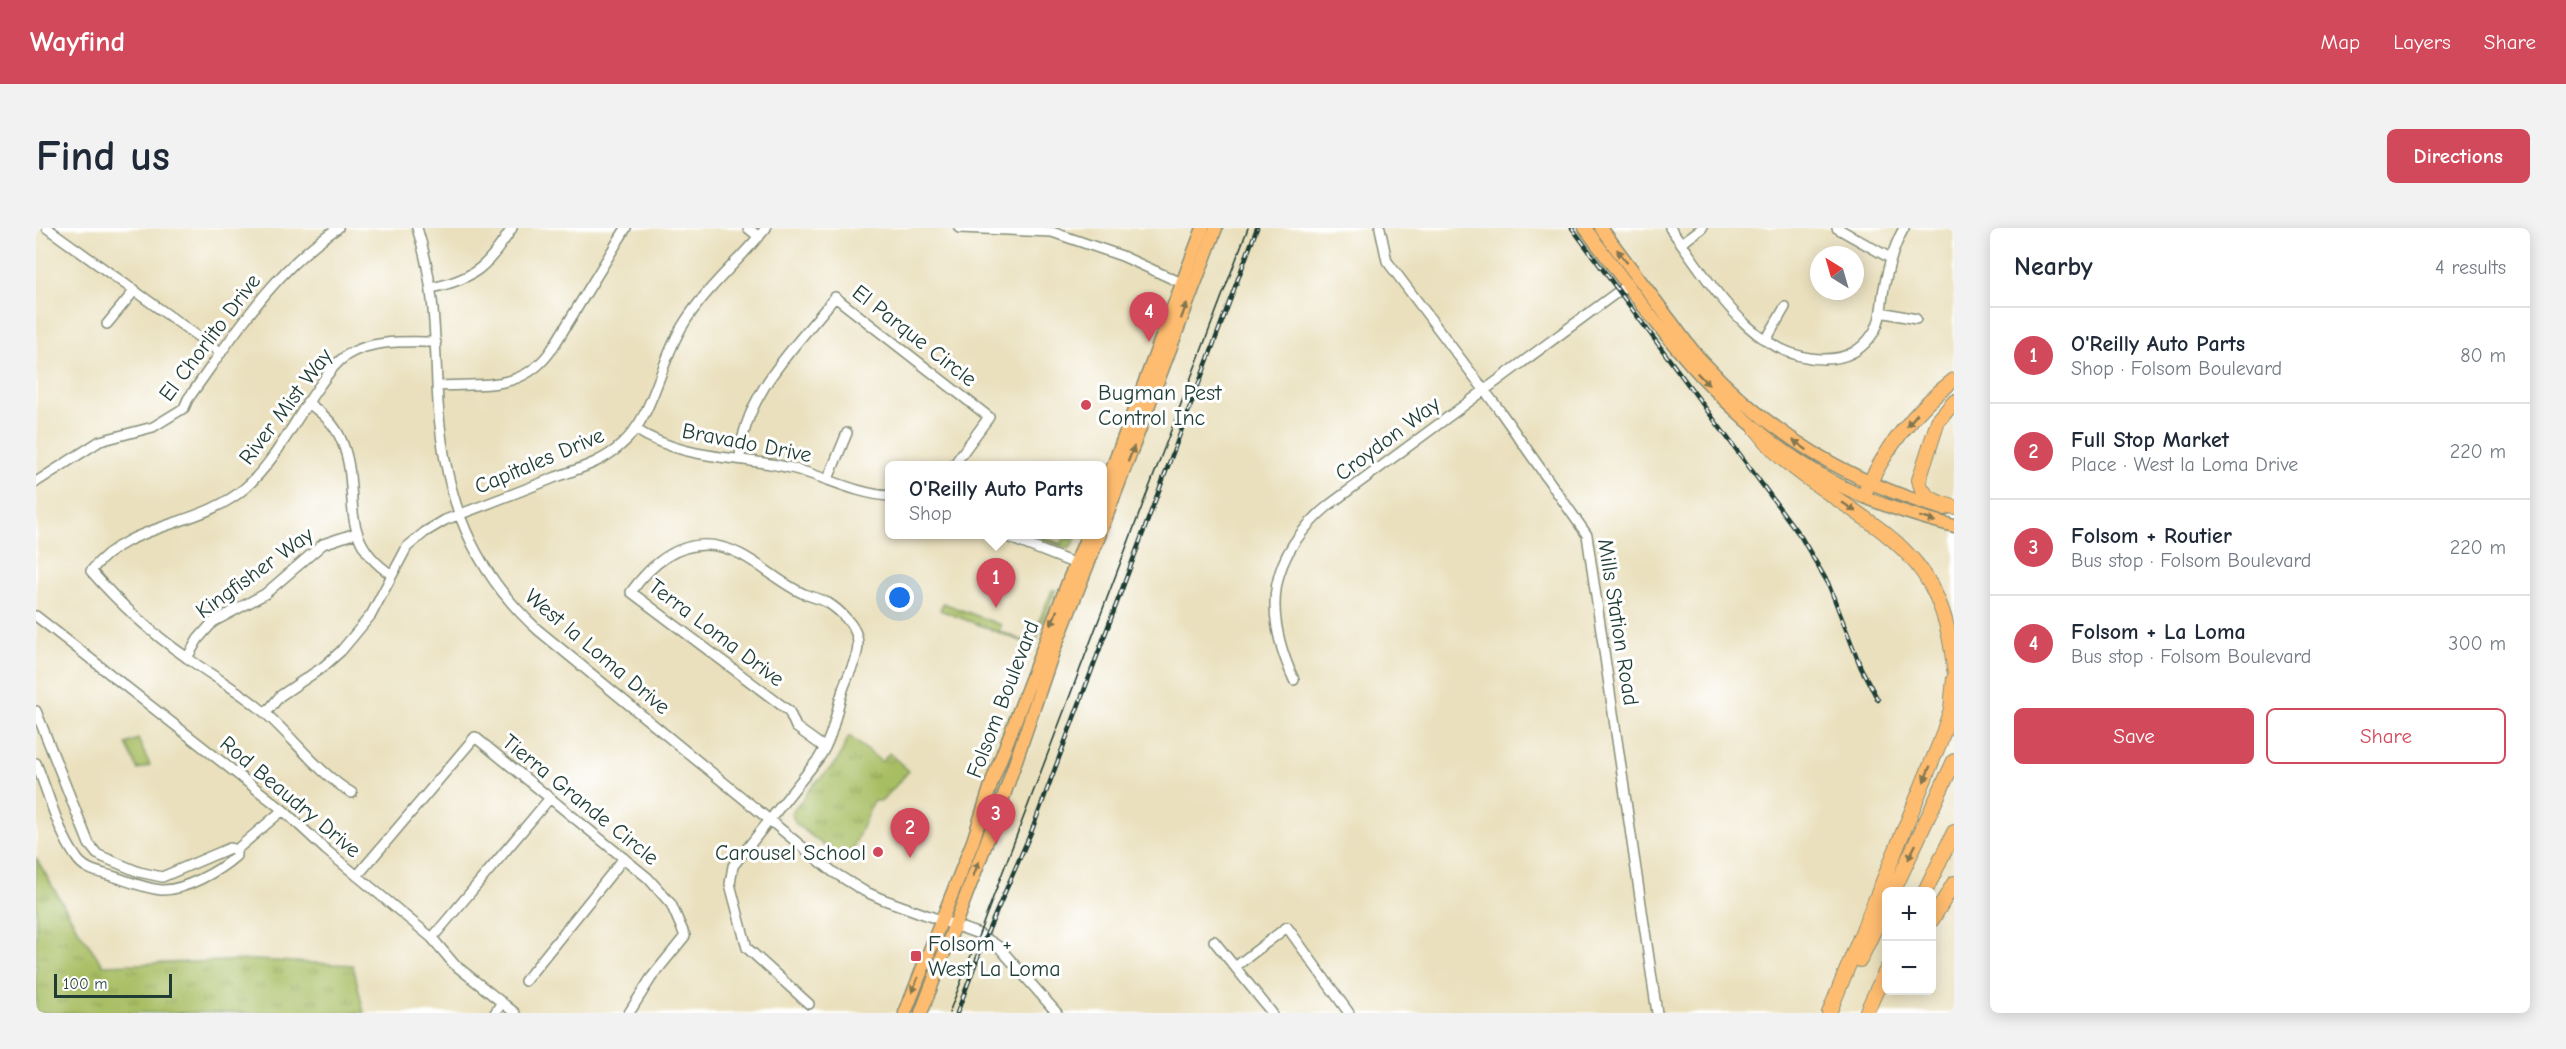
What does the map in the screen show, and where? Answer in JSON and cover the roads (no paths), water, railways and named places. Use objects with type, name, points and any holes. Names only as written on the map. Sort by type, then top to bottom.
[{"type":"highway","points":[[1863,496],[1893,443],[1918,413],[1954,380]]},
{"type":"highway","points":[[1954,402],[1938,421],[1919,480],[1920,487],[1930,498],[1954,507]]},
{"type":"highway","points":[[1756,429],[1782,458],[1903,547],[1925,574],[1942,605],[1951,639],[1954,669]]},
{"type":"highway","points":[[1829,1013],[1940,742],[1951,709],[1954,678]]},
{"type":"highway","points":[[1895,887],[1954,760]]},
{"type":"highway","points":[[1927,887],[1954,832]]},
{"type":"highway","points":[[1936,913],[1954,883]]},
{"type":"highway","points":[[1835,1013],[1882,915]]},
{"type":"highway","points":[[1866,1013],[1882,984]]},
{"type":"main road","points":[[1107,514],[1187,285],[1203,228]]},
{"type":"main road","points":[[1107,483],[1187,285],[1216,228]]},
{"type":"main road","points":[[1585,228],[1692,368],[1722,400],[1756,429],[1830,480],[1863,496],[1914,515],[1954,526]]},
{"type":"main road","points":[[1600,228],[1695,352],[1730,390],[1786,435],[1839,469],[1869,483],[1914,501],[1954,512]]},
{"type":"main road","points":[[1627,285],[1641,293],[1685,350],[1695,352]]},
{"type":"main road","name":"Folsom Boulevard","points":[[921,1013],[999,807],[1053,652],[1081,566],[1087,539]]},
{"type":"main road","name":"Folsom Boulevard","points":[[905,1013],[973,841],[1002,754],[1081,566],[1097,539]]},
{"type":"main road","points":[[999,807],[999,792],[1007,763],[1002,754]]},
{"type":"street","points":[[47,228],[221,353]]},
{"type":"street","name":"El Chorlito Drive","points":[[36,482],[100,441],[153,428],[175,416],[184,408],[221,353],[288,268],[317,242],[338,228]]},
{"type":"street","name":"West la Loma Drive","points":[[417,228],[431,288],[437,387],[449,486],[472,548],[504,596],[524,617],[844,880],[882,899],[979,934],[998,946],[1057,1013]]},
{"type":"street","points":[[431,288],[456,283],[474,274],[494,255],[512,228]]},
{"type":"street","points":[[437,387],[500,384],[532,371],[544,361],[626,228]]},
{"type":"street","points":[[748,228],[759,237]]},
{"type":"street","name":"Capitales Drive","points":[[266,713],[280,696],[323,667],[341,651],[371,615],[407,547],[416,538],[434,525],[601,459],[621,445],[635,429],[646,409],[683,324],[703,298],[766,228]]},
{"type":"street","points":[[959,228],[1052,232],[1122,256],[1187,285]]},
{"type":"street","name":"Mills Station Road","points":[[1380,228],[1387,261],[1587,535],[1657,1013]]},
{"type":"street","points":[[1670,228],[1735,315],[1780,349],[1798,356],[1827,359],[1852,354],[1865,344],[1875,330],[1881,312],[1890,258],[1904,228]]},
{"type":"street","points":[[1682,243],[1702,228]]},
{"type":"street","points":[[1837,228],[1890,258]]},
{"type":"street","name":"Croydon Way","points":[[1294,680],[1280,647],[1274,601],[1278,574],[1292,544],[1315,516],[1627,285]]},
{"type":"street","points":[[107,324],[135,290]]},
{"type":"street","name":"El Parque Circle","points":[[740,458],[741,446],[758,395],[836,297],[989,417],[956,461]]},
{"type":"street","points":[[1766,340],[1785,307]]},
{"type":"street","points":[[1881,312],[1916,319]]},
{"type":"street","name":"River Mist Way","points":[[352,793],[335,782],[266,713],[228,684],[187,658],[142,623],[90,571],[116,546],[205,513],[245,488],[265,466],[307,402],[337,362],[356,351],[377,344],[436,342]]},
{"type":"street","points":[[307,402],[331,423],[343,446],[356,533],[371,559],[392,575]]},
{"type":"street","name":"Bravado Drive","points":[[635,429],[654,441],[682,452],[740,458],[828,479],[864,492],[885,495]]},
{"type":"street","points":[[828,479],[847,433]]},
{"type":"street","name":"Kingfisher Way","points":[[187,658],[198,639],[213,622],[265,594],[322,544],[356,533]]},
{"type":"street","points":[[1013,539],[1081,566]]},
{"type":"street","name":"Terra Loma Drive","points":[[810,1004],[747,948],[730,885],[733,866],[825,748],[832,734],[842,692],[858,650],[858,639],[854,628],[828,603],[802,593],[741,555],[724,548],[700,546],[686,548],[669,554],[646,571],[631,592],[789,711],[796,727],[825,748]]},
{"type":"street","name":"Rod Beaudry Drive","points":[[36,616],[283,810],[357,876],[432,938],[454,964],[515,1013]]},
{"type":"street","points":[[36,711],[89,844],[97,854],[139,872],[162,877],[230,848],[236,850]]},
{"type":"street","name":"Tierra Grande Circle","points":[[357,876],[475,737],[624,858],[663,893],[681,923],[685,936],[651,978],[629,1013]]},
{"type":"street","points":[[36,763],[76,858],[83,866],[134,884],[160,890],[171,889],[220,871],[236,856],[236,850],[283,810]]},
{"type":"street","points":[[432,938],[550,798]]},
{"type":"street","points":[[525,981],[624,858]]},
{"type":"street","points":[[1235,967],[1287,927],[1349,1013]]},
{"type":"street","points":[[1214,941],[1269,1012]]},
{"type":"street","points":[[495,1013],[502,1002]]},
{"type":"tram line","points":[[949,1013],[1248,228]]},
{"type":"railway","points":[[957,1013],[985,938],[1032,830],[1257,228]]},
{"type":"railway","points":[[1572,228],[1801,537],[1828,583],[1861,668],[1878,700]]},
{"type":"place","name":"Folsom + La Loma","points":[[1149,342]]},
{"type":"place","name":"Bugman Pest Control Inc","points":[[1086,405]]},
{"type":"place","name":"O'Reilly Auto Parts","points":[[996,608]]},
{"type":"place","name":"Folsom + Routier","points":[[996,844]]},
{"type":"place","name":"Carousel School","points":[[878,852]]},
{"type":"place","name":"Full Stop Market","points":[[910,858]]},
{"type":"place","name":"Folsom + West La Loma","points":[[916,956]]}]
